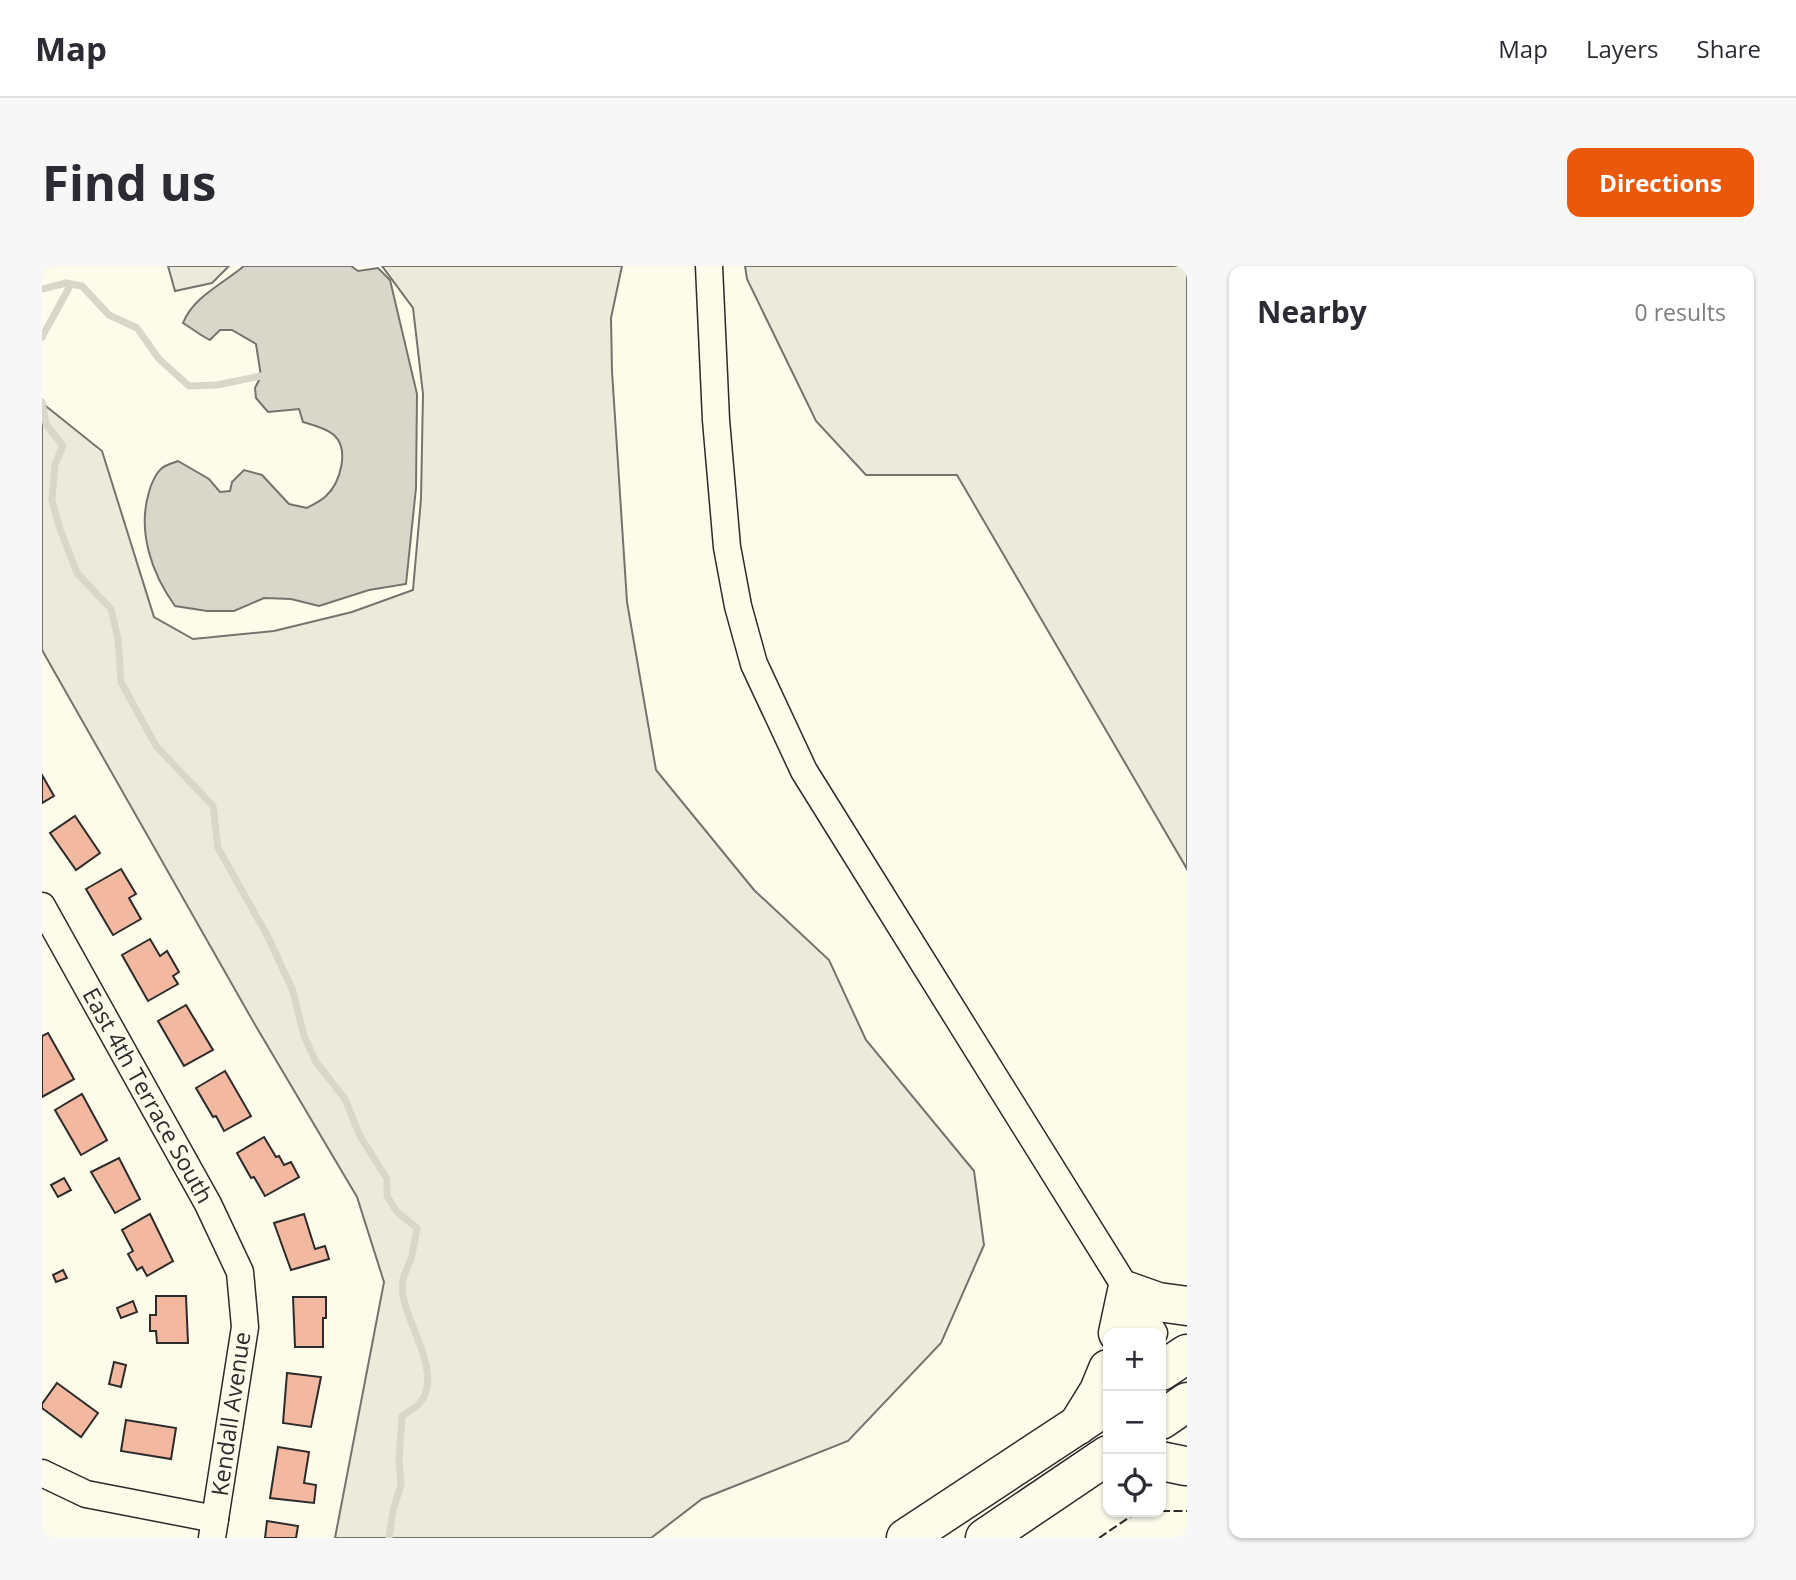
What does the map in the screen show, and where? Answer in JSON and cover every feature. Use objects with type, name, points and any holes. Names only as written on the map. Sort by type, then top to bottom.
[{"type":"highway","points":[[1119,1328],[1127,1291],[1158,1302],[1187,1306]]},
{"type":"highway","points":[[906,1538],[1093,1415],[1103,1381]]},
{"type":"highway","points":[[1166,1417],[1187,1402]]},
{"type":"highway","points":[[985,1538],[1103,1459]]},
{"type":"street","points":[[709,266],[716,433],[724,522],[738,606],[754,664],[804,771],[1170,1359]]},
{"type":"street","name":"East 4th Terrace South","points":[[42,906],[208,1204],[240,1272],[241,1290]]},
{"type":"street","name":"Kendall Avenue","points":[[214,1528],[245,1327],[241,1290]]},
{"type":"street","points":[[42,1473],[86,1494],[214,1528]]},
{"type":"shaded area","points":[[168,266],[229,266],[212,283],[175,291]]},
{"type":"shaded area","points":[[244,266],[351,266],[358,271],[378,268],[390,280],[417,394],[416,488],[406,584],[369,590],[319,606],[291,599],[264,598],[234,611],[207,611],[175,606],[167,594],[149,552],[145,522],[150,489],[164,467],[178,461],[209,479],[220,492],[230,491],[232,482],[244,470],[262,475],[289,504],[307,508],[326,496],[339,475],[341,449],[334,435],[303,422],[299,409],[268,412],[256,398],[255,388],[261,376],[256,344],[232,330],[220,330],[210,340],[183,323],[201,298]]},
{"type":"shaded area","points":[[382,266],[622,266],[611,318],[627,602],[656,770],[754,890],[829,960],[866,1040],[974,1171],[984,1245],[941,1343],[848,1441],[702,1499],[651,1538],[335,1538],[384,1282],[357,1197],[254,1023],[42,650],[42,403],[102,451],[154,617],[193,639],[274,631],[352,612],[413,590],[421,499],[423,394],[413,308]]},
{"type":"shaded area","points":[[745,266],[1187,266],[1187,869],[957,475],[866,475],[816,421],[747,279]]},
{"type":"building","points":[[42,775],[54,796],[42,803]]},
{"type":"building","points":[[75,816],[100,853],[76,870],[50,833]]},
{"type":"building","points":[[121,869],[136,894],[129,898],[141,919],[113,935],[86,889]]},
{"type":"building","points":[[150,939],[160,956],[167,951],[179,972],[173,976],[178,984],[148,1001],[122,955]]},
{"type":"building","points":[[186,1005],[213,1050],[184,1066],[158,1021]]},
{"type":"building","points":[[48,1033],[74,1079],[42,1097],[42,1036]]},
{"type":"building","points":[[225,1071],[251,1116],[224,1131],[196,1088]]},
{"type":"building","points":[[82,1094],[107,1140],[81,1155],[55,1110]]},
{"type":"building","points":[[264,1137],[276,1157],[279,1156],[284,1165],[291,1162],[299,1177],[265,1196],[237,1153]]},
{"type":"building","points":[[119,1158],[140,1199],[115,1213],[91,1172]]},
{"type":"building","points":[[64,1178],[71,1190],[58,1197],[51,1185]]},
{"type":"building","points":[[150,1214],[173,1261],[147,1276],[142,1267],[137,1270],[128,1254],[133,1251],[122,1230]]},
{"type":"building","points":[[304,1214],[315,1249],[325,1246],[329,1259],[291,1270],[274,1223]]},
{"type":"building","points":[[63,1270],[67,1278],[56,1282],[53,1275]]},
{"type":"building","points":[[156,1296],[186,1296],[188,1343],[157,1343],[156,1331],[150,1331],[150,1315],[156,1315]]},
{"type":"building","points":[[293,1297],[326,1297],[323,1347],[295,1347]]},
{"type":"building","points":[[133,1301],[137,1312],[121,1318],[117,1308]]},
{"type":"building","points":[[114,1362],[126,1365],[121,1387],[109,1384]]},
{"type":"building","points":[[287,1373],[321,1377],[311,1427],[283,1423]]},
{"type":"building","points":[[57,1383],[98,1413],[81,1437],[42,1408]]},
{"type":"building","points":[[126,1420],[176,1428],[171,1459],[121,1451]]},
{"type":"building","points":[[278,1447],[309,1452],[304,1483],[316,1485],[314,1503],[270,1498]]},
{"type":"building","points":[[267,1521],[298,1526],[296,1538],[265,1538]]},
{"type":"waterway","points":[[42,289],[66,283],[82,286],[109,315],[137,328],[159,359],[189,386],[217,385],[261,376]]},
{"type":"waterway","points":[[42,337],[71,284]]},
{"type":"waterway","points":[[42,402],[46,424],[63,446],[55,464],[52,500],[59,526],[77,573],[111,609],[118,639],[121,682],[156,746],[213,806],[218,848],[267,935],[293,991],[304,1036],[316,1062],[345,1099],[360,1136],[387,1179],[387,1196],[397,1212],[417,1228],[402,1289],[428,1379],[426,1392],[420,1403],[402,1416],[399,1459],[401,1485],[393,1510],[389,1538]]},
{"type":"fence","points":[[1166,1511],[1187,1511]]},
{"type":"fence","points":[[1099,1538],[1130,1517]]}]
